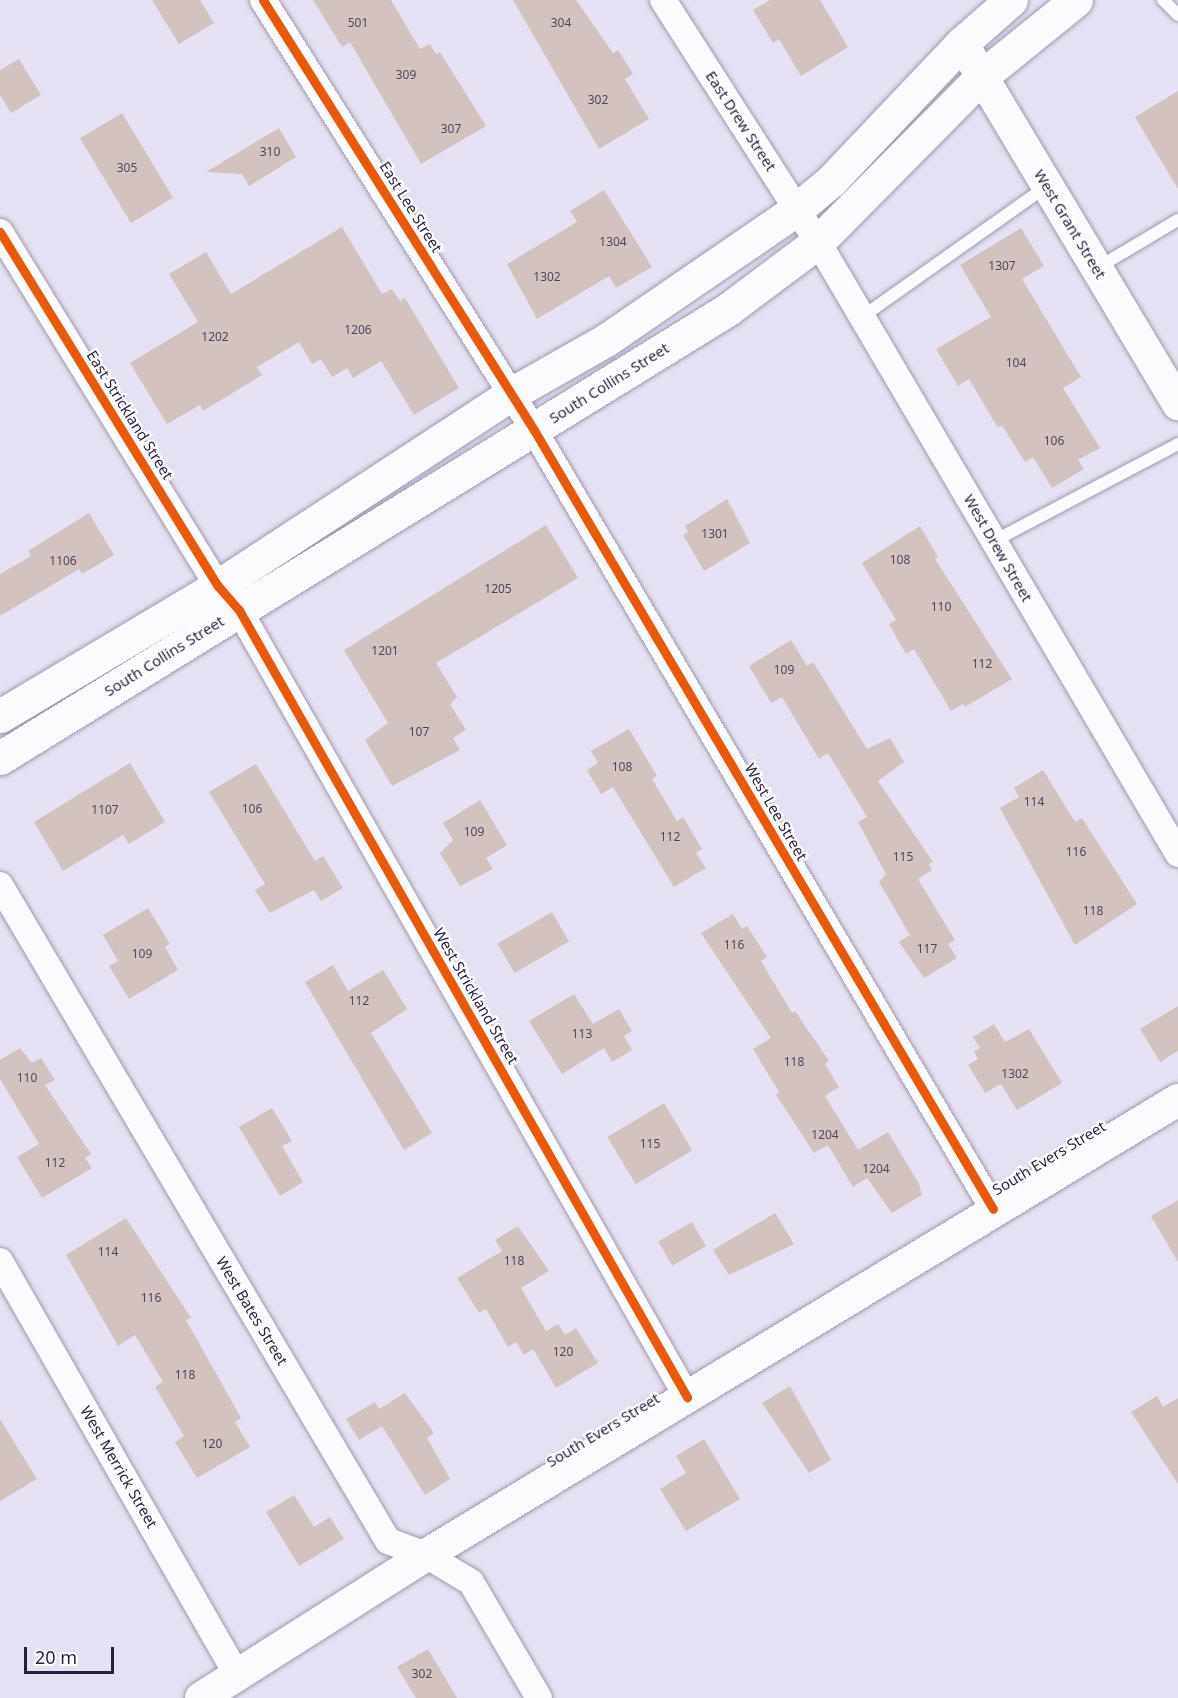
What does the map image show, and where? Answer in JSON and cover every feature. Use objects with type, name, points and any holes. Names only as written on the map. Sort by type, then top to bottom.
[{"type":"main road","name":"South Collins Street","points":[[0,716],[218,586],[511,394],[606,340],[797,209],[831,181],[905,107],[962,44],[1011,0]]},
{"type":"main road","points":[[981,77],[1000,45],[1042,0]]},
{"type":"main road","name":"South Collins Street","points":[[0,758],[727,310],[818,242],[981,77],[1076,0]]},
{"type":"street","name":"East Lee Street","points":[[263,0],[534,430]]},
{"type":"street","name":"East Drew Street","points":[[663,0],[818,242]]},
{"type":"street","name":"West Grant Street","points":[[962,44],[1178,404]]},
{"type":"street","name":"East Strickland Street","points":[[0,232],[218,586],[239,610]]},
{"type":"street","name":"West Drew Street","points":[[818,242],[1178,854]]},
{"type":"street","name":"West Lee Street","points":[[534,430],[993,1209]]},
{"type":"street","name":"West Strickland Street","points":[[239,610],[687,1397]]},
{"type":"street","name":"West Bates Street","points":[[0,885],[388,1541],[426,1555],[471,1582],[539,1698]]},
{"type":"street","name":"South Evers Street","points":[[201,1698],[426,1555],[993,1209],[1178,1100]]},
{"type":"street","name":"West Merrick Street","points":[[0,1261],[237,1674]]},
{"type":"lane","points":[[1163,0],[1178,15]]},
{"type":"lane","points":[[862,317],[1047,186]]},
{"type":"lane","points":[[1096,268],[1178,220]]},
{"type":"lane","points":[[994,541],[1178,444]]},
{"type":"building","points":[[152,0],[200,0],[214,23],[179,44]]},
{"type":"building","points":[[313,0],[391,0],[420,49],[430,44],[436,54],[440,52],[486,126],[421,164],[350,42],[342,47]]},
{"type":"building","points":[[513,0],[576,0],[613,53],[618,50],[633,74],[625,79],[649,119],[599,149]]},
{"type":"building","points":[[770,0],[820,0],[848,47],[801,76],[779,39],[773,43],[753,10]]},
{"type":"building","points":[[19,59],[41,95],[11,113],[0,95],[0,70]]},
{"type":"building","points":[[1178,91],[1178,189],[1135,117]]},
{"type":"building","points":[[122,113],[173,198],[131,223],[80,138]]},
{"type":"building","points":[[279,128],[296,157],[249,186],[242,174],[206,172]]},
{"type":"building","points":[[604,190],[652,267],[616,288],[609,276],[537,319],[507,264],[577,222],[570,211]]},
{"type":"building","points":[[342,227],[382,294],[392,289],[400,301],[405,298],[459,388],[414,415],[381,361],[353,378],[347,368],[332,377],[321,359],[312,364],[299,342],[257,367],[262,375],[203,411],[200,405],[167,424],[130,363],[198,322],[169,274],[206,252],[231,294]]},
{"type":"building","points":[[1021,228],[1044,266],[1022,279],[1081,377],[1063,388],[1100,448],[1078,460],[1084,469],[1052,488],[1033,457],[1025,462],[1002,425],[998,428],[969,379],[958,386],[936,349],[991,317],[960,265]]},
{"type":"building","points":[[727,499],[750,543],[704,571],[683,535],[688,532],[685,526]]},
{"type":"building","points":[[89,513],[114,555],[82,574],[79,569],[0,616],[0,574],[31,556],[28,551]]},
{"type":"building","points":[[546,525],[578,578],[436,663],[457,697],[450,704],[466,730],[453,738],[460,750],[392,786],[365,740],[388,723],[344,650]]},
{"type":"building","points":[[920,526],[938,557],[935,559],[1012,679],[965,707],[963,704],[951,711],[914,649],[906,654],[889,624],[896,620],[862,563]]},
{"type":"building","points":[[791,640],[807,666],[813,662],[867,749],[890,738],[904,762],[878,781],[933,862],[929,864],[932,870],[918,879],[955,940],[948,944],[957,958],[924,978],[899,942],[910,935],[879,882],[886,874],[858,822],[867,817],[828,753],[819,759],[782,697],[771,703],[749,666]]},
{"type":"building","points":[[629,729],[657,776],[652,779],[677,821],[683,817],[702,849],[696,853],[706,868],[674,887],[613,787],[601,794],[587,770],[598,763],[591,751]]},
{"type":"building","points":[[130,763],[165,822],[129,844],[123,835],[63,871],[34,822]]},
{"type":"building","points":[[256,764],[315,861],[323,856],[343,888],[321,901],[314,890],[270,913],[255,890],[265,884],[209,792]]},
{"type":"building","points":[[1043,770],[1075,822],[1082,818],[1137,904],[1075,945],[1000,808],[1019,797],[1014,788]]},
{"type":"building","points":[[480,800],[507,845],[486,858],[493,869],[460,886],[440,853],[453,840],[443,823]]},
{"type":"building","points":[[148,908],[170,944],[165,947],[178,970],[129,999],[109,966],[118,961],[103,935]]},
{"type":"building","points":[[552,912],[569,941],[514,973],[497,944]]},
{"type":"building","points":[[733,914],[742,929],[747,926],[767,957],[761,961],[792,1013],[795,1011],[829,1061],[825,1064],[839,1087],[825,1096],[858,1150],[888,1132],[919,1184],[922,1195],[892,1213],[867,1178],[853,1187],[828,1145],[814,1153],[776,1095],[779,1092],[753,1049],[771,1038],[701,933]]},
{"type":"building","points":[[333,965],[348,991],[383,970],[407,1009],[371,1033],[432,1133],[404,1150],[305,982]]},
{"type":"building","points":[[574,994],[593,1024],[619,1009],[632,1031],[624,1036],[632,1050],[612,1062],[604,1048],[562,1074],[529,1021]]},
{"type":"building","points":[[1178,1006],[1178,1051],[1160,1062],[1140,1029]]},
{"type":"building","points":[[994,1024],[1005,1042],[1029,1029],[1062,1083],[1017,1110],[1001,1084],[985,1093],[968,1065],[978,1059],[974,1052],[980,1048],[973,1037]]},
{"type":"building","points":[[20,1048],[32,1063],[41,1058],[55,1080],[45,1085],[91,1154],[85,1158],[92,1168],[42,1198],[17,1157],[39,1144],[0,1079],[0,1060]]},
{"type":"building","points":[[664,1103],[692,1150],[636,1184],[607,1137]]},
{"type":"building","points":[[272,1108],[292,1141],[282,1146],[303,1182],[280,1196],[239,1127]]},
{"type":"building","points":[[1178,1200],[1178,1262],[1151,1216]]},
{"type":"building","points":[[775,1213],[794,1244],[729,1275],[713,1250]]},
{"type":"building","points":[[126,1218],[191,1318],[186,1320],[241,1418],[235,1422],[250,1447],[197,1478],[175,1442],[184,1436],[155,1387],[163,1382],[135,1335],[118,1346],[66,1255]]},
{"type":"building","points":[[692,1222],[706,1246],[672,1266],[658,1242]]},
{"type":"building","points":[[518,1226],[549,1271],[521,1288],[546,1331],[558,1324],[565,1335],[576,1328],[598,1363],[556,1388],[533,1349],[524,1355],[516,1342],[508,1347],[486,1309],[479,1313],[457,1278],[502,1251],[495,1240]]},
{"type":"building","points":[[790,1386],[831,1460],[809,1473],[762,1403]]},
{"type":"building","points":[[405,1393],[434,1433],[427,1438],[450,1479],[425,1495],[382,1426],[359,1440],[346,1419],[375,1402],[379,1409]]},
{"type":"building","points":[[1157,1396],[1163,1407],[1178,1398],[1178,1484],[1131,1412]]},
{"type":"building","points":[[0,1419],[37,1479],[0,1501]]},
{"type":"building","points":[[704,1439],[740,1499],[686,1531],[660,1489],[686,1473],[676,1456]]},
{"type":"building","points":[[294,1495],[314,1527],[330,1517],[344,1539],[299,1566],[266,1512]]},
{"type":"building","points":[[428,1649],[457,1698],[416,1698],[397,1667]]},
{"type":"cycle path","points":[[263,0],[534,430],[993,1209]]},
{"type":"cycle path","points":[[0,232],[218,586],[239,610],[687,1397]]}]
